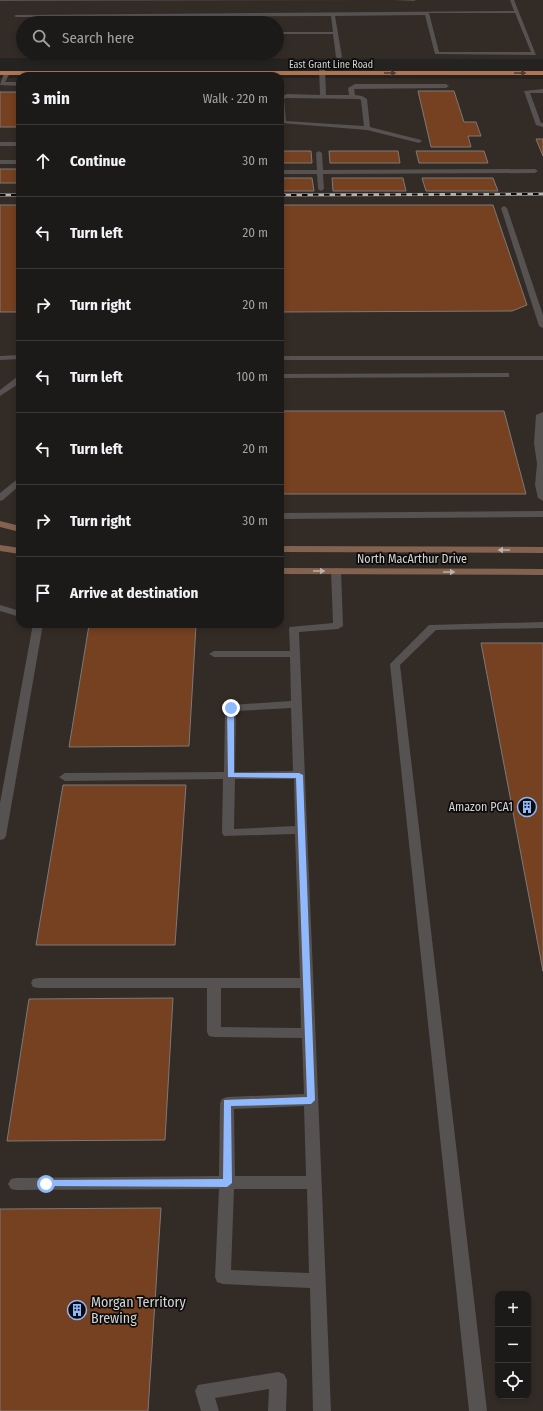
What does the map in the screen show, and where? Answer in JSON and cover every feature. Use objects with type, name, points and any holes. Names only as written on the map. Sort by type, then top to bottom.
[{"type":"main road","name":"East Grant Line Road","points":[[0,67],[543,73]]},
{"type":"main road","name":"East Grant Line Road","points":[[246,72],[543,67]]},
{"type":"main road","name":"East Grant Line Road","points":[[0,73],[16,73]]},
{"type":"main road","points":[[0,524],[16,528]]},
{"type":"main road","points":[[0,548],[16,551]]},
{"type":"main road","name":"North MacArthur Drive","points":[[284,549],[543,550]]},
{"type":"main road","name":"North MacArthur Drive","points":[[284,571],[543,572]]},
{"type":"lane","points":[[0,0],[383,0]]},
{"type":"lane","points":[[396,0],[414,0]]},
{"type":"lane","points":[[426,14],[437,53],[534,54],[512,0]]},
{"type":"lane","points":[[16,16],[333,15],[426,14],[426,12],[517,12]]},
{"type":"lane","points":[[333,15],[339,57]]},
{"type":"lane","points":[[284,33],[336,33]]},
{"type":"lane","points":[[323,70],[323,96]]},
{"type":"lane","points":[[7,73],[1,84],[16,84]]},
{"type":"lane","points":[[352,96],[351,88],[355,86],[446,86]]},
{"type":"lane","points":[[543,91],[528,90],[539,125],[543,125]]},
{"type":"lane","points":[[284,97],[352,96],[364,99],[368,128]]},
{"type":"lane","points":[[284,122],[290,124],[368,128],[419,141]]},
{"type":"lane","points":[[0,144],[16,144]]},
{"type":"lane","points":[[319,153],[321,189]]},
{"type":"lane","points":[[0,162],[16,162]]},
{"type":"lane","points":[[284,172],[534,171]]},
{"type":"lane","points":[[504,208],[543,326]]},
{"type":"lane","points":[[0,358],[16,357]]},
{"type":"lane","points":[[284,358],[543,358]]},
{"type":"lane","points":[[284,376],[506,375]]},
{"type":"lane","points":[[0,394],[16,382]]},
{"type":"lane","points":[[543,414],[540,415],[538,443],[541,464],[539,485],[543,498]]},
{"type":"lane","points":[[0,498],[16,484]]},
{"type":"lane","points":[[10,489],[16,490]]},
{"type":"lane","points":[[284,516],[543,514]]},
{"type":"lane","points":[[322,1411],[294,629],[338,626],[336,571]]},
{"type":"lane","points":[[0,608],[16,613]]},
{"type":"lane","points":[[478,1411],[395,664],[433,627],[543,625]]},
{"type":"lane","points":[[0,836],[37,628]]},
{"type":"lane","points":[[214,654],[295,654]]},
{"type":"lane","points":[[297,704],[231,708],[228,833],[301,830]]},
{"type":"lane","points":[[65,777],[299,775]]},
{"type":"lane","points":[[38,983],[306,983]]},
{"type":"lane","points":[[214,983],[214,1032],[308,1033]]},
{"type":"lane","points":[[311,1100],[227,1103],[227,1183],[223,1277],[318,1281]]},
{"type":"lane","points":[[16,1184],[314,1182]]},
{"type":"lane","points":[[210,1411],[204,1392],[278,1380],[277,1411]]},
{"type":"shaded area","points":[[0,0],[543,0],[543,59],[284,59],[284,16],[16,16],[16,58],[0,58]]},
{"type":"shaded area","points":[[0,78],[16,78],[16,628],[284,628],[284,78],[543,79],[543,1411],[0,1411]]},
{"type":"building","points":[[418,91],[454,91],[464,122],[476,122],[481,136],[468,136],[471,147],[431,147]]},
{"type":"building","points":[[0,92],[16,92],[16,127],[0,127]]},
{"type":"building","points":[[536,139],[543,139],[543,156]]},
{"type":"building","points":[[284,151],[311,151],[312,163],[284,163]]},
{"type":"building","points":[[329,151],[398,151],[400,163],[330,163]]},
{"type":"building","points":[[416,151],[484,151],[488,163],[419,163]]},
{"type":"building","points":[[0,169],[16,169],[16,183],[0,183]]},
{"type":"building","points":[[284,178],[312,178],[314,191],[284,191]]},
{"type":"building","points":[[332,178],[403,178],[406,191],[333,191]]},
{"type":"building","points":[[422,178],[493,178],[498,191],[426,191]]},
{"type":"building","points":[[0,205],[16,205],[16,312],[0,312]]},
{"type":"building","points":[[284,205],[493,205],[527,305],[512,311],[284,312]]},
{"type":"building","points":[[284,411],[504,411],[526,494],[284,494]]},
{"type":"building","points":[[89,628],[196,628],[189,746],[69,747]]},
{"type":"building","name":"Amazon PCA1","points":[[481,643],[543,643],[543,971]]},
{"type":"building","points":[[63,785],[186,785],[175,945],[36,945]]},
{"type":"building","points":[[173,998],[165,1140],[7,1141],[29,999]]},
{"type":"building","name":"Morgan Territory Brewing","points":[[161,1208],[148,1411],[0,1411],[0,1209]]},
{"type":"railway","points":[[284,195],[543,194]]},
{"type":"railway","points":[[0,195],[16,195]]},
{"type":"place","name":"Amazon PCA1","points":[[527,807]]},
{"type":"place","name":"Morgan Territory Brewing","points":[[77,1310]]},
{"type":"route","points":[[46,1184],[227,1183],[227,1103],[311,1100],[299,775],[230,776],[231,708]]}]
